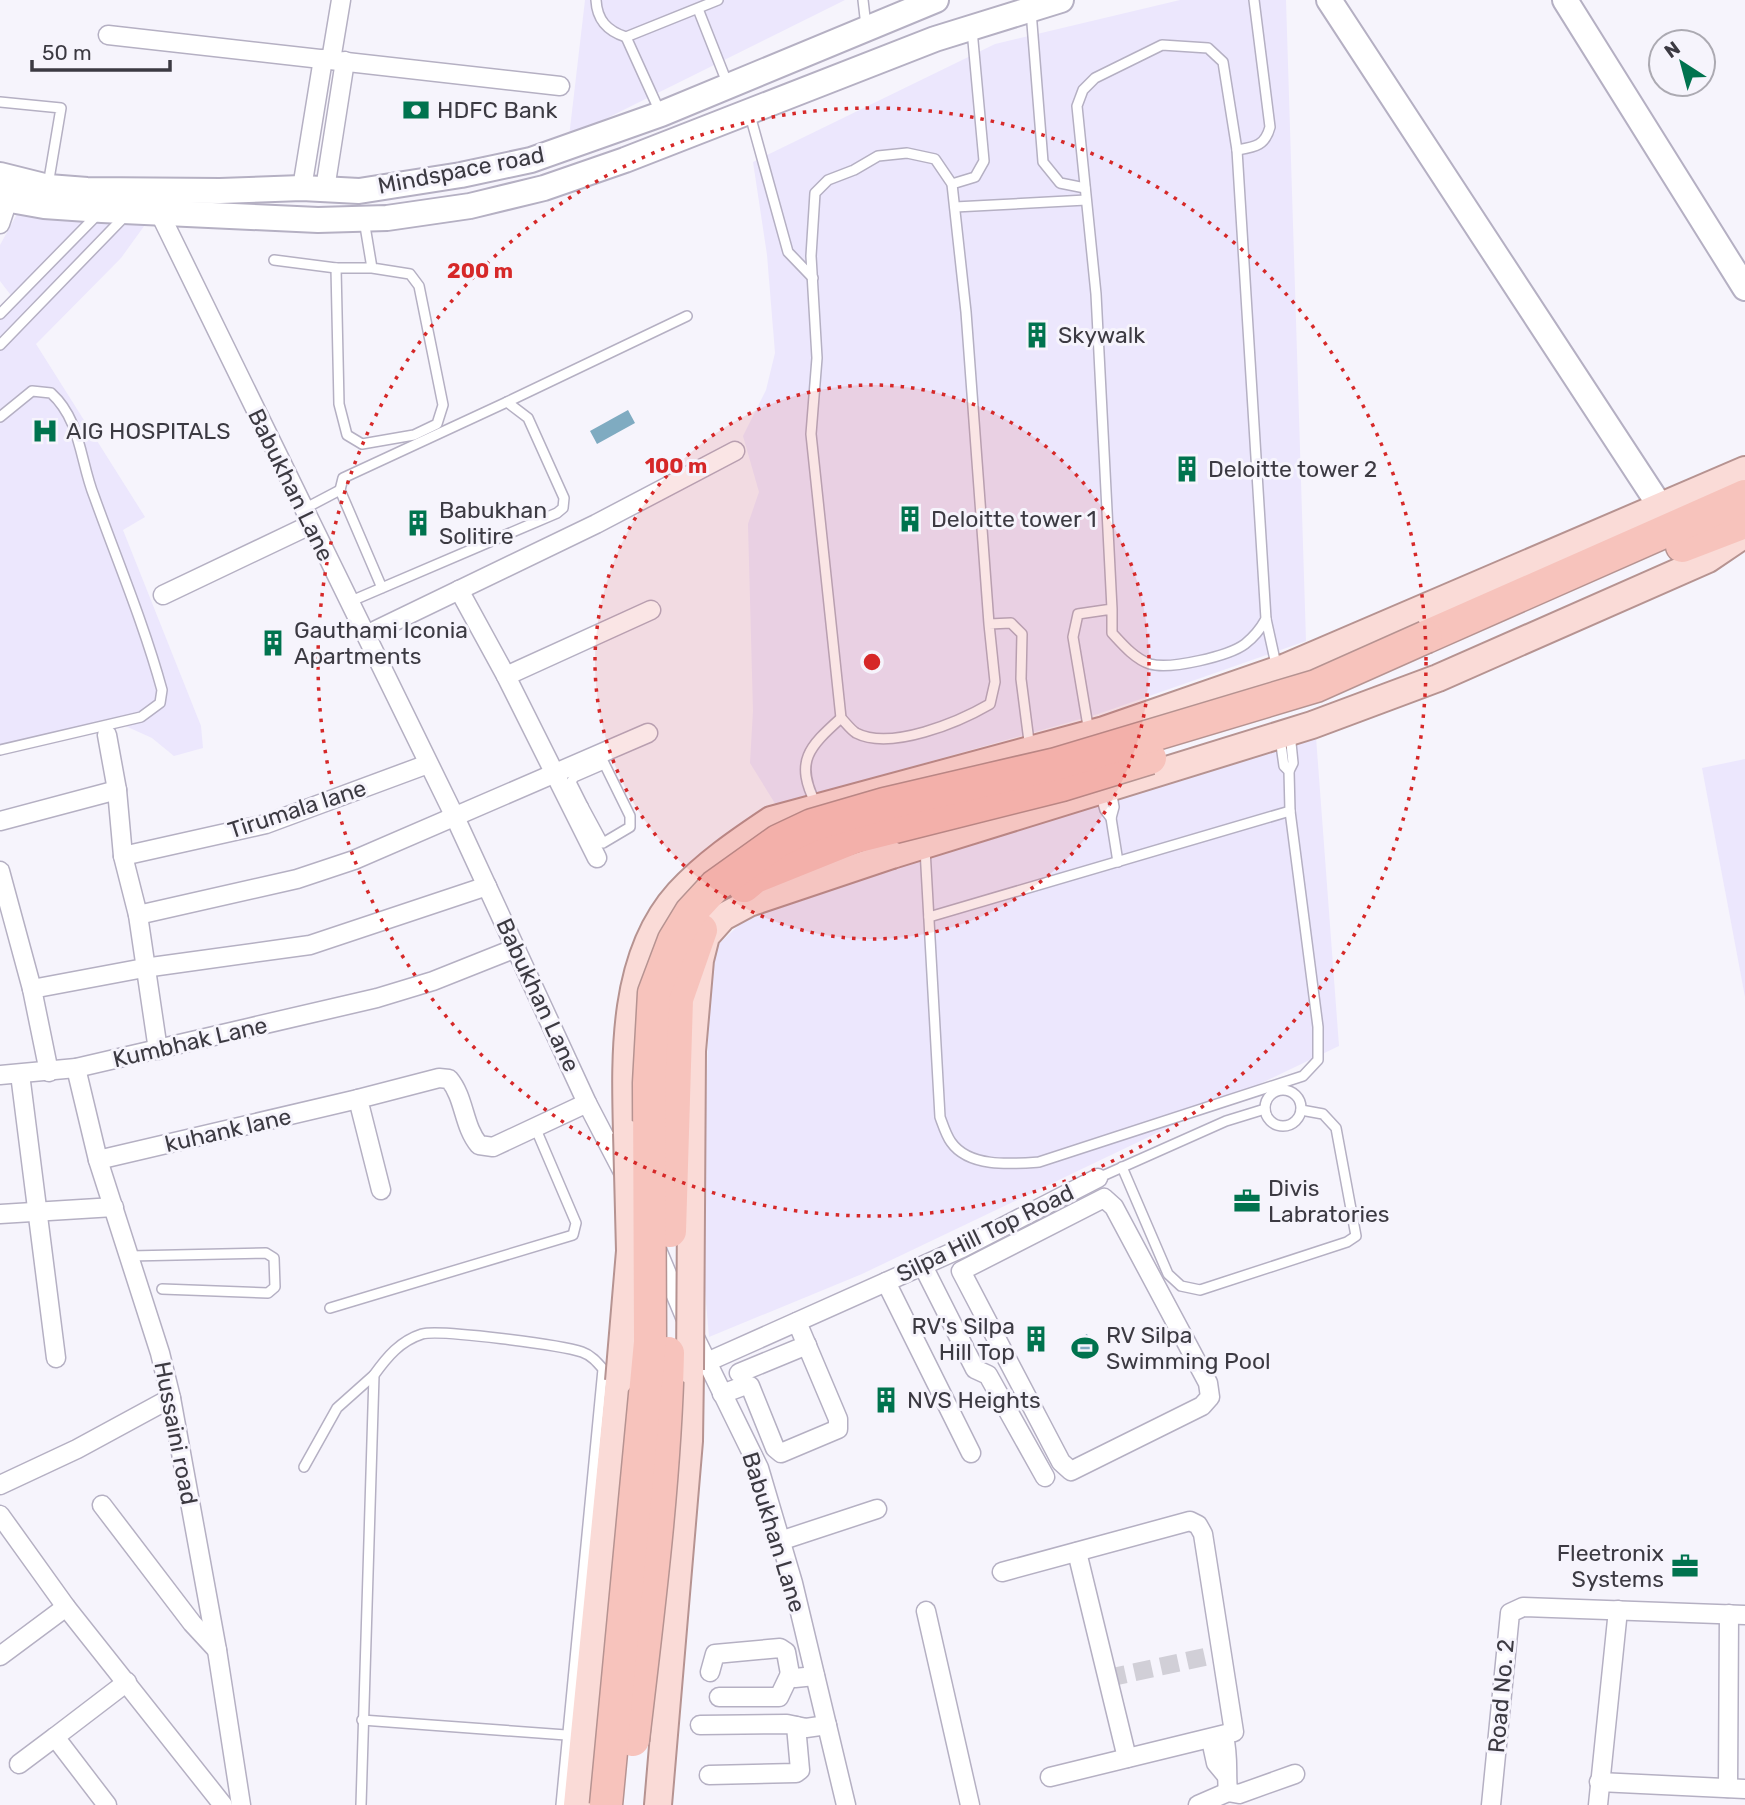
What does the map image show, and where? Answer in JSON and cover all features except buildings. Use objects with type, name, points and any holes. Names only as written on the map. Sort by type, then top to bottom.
[{"type":"highway","points":[[625,1805],[651,1584],[667,1408],[677,999],[703,925],[715,911],[755,877],[822,848],[1062,785],[1336,700],[1430,646],[1745,496]]},
{"type":"highway","points":[[606,1805],[650,1342],[649,1083],[654,993],[674,940],[691,912],[715,886],[778,841],[812,825],[860,810],[1056,764],[1303,690],[1430,646],[1721,529],[1745,522]]},
{"type":"main road","name":"Mindspace road","points":[[0,175],[48,187],[135,191],[359,191],[520,162],[661,114],[866,27],[899,7],[936,0]]},
{"type":"main road","name":"Mindspace road","points":[[103,210],[318,219],[363,218],[470,206],[544,188],[625,160],[935,39],[1060,0]]},
{"type":"main road","points":[[1329,0],[1660,506]]},
{"type":"main road","points":[[1565,0],[1745,288]]},
{"type":"main road","points":[[4,199],[103,210]]},
{"type":"main road","points":[[576,1805],[630,1251],[625,1058],[631,1003],[633,989],[653,934],[678,895],[725,851],[771,820],[1089,734],[1277,670],[1745,470]]},
{"type":"main road","points":[[657,1805],[688,1441],[699,1366],[692,1051],[700,960],[706,936],[723,918],[749,903],[925,844],[1285,733],[1438,678],[1708,559],[1745,534]]},
{"type":"main road","points":[[1189,701],[1209,756]]},
{"type":"main road","points":[[1140,717],[1156,773]]},
{"type":"street","points":[[313,189],[341,0]]},
{"type":"street","points":[[108,34],[560,86]]},
{"type":"street","points":[[0,224],[4,199]]},
{"type":"street","name":"Babukhan Lane","points":[[159,212],[454,815],[587,1102],[641,1207],[699,1366],[722,1394],[759,1468],[815,1676],[846,1805]]},
{"type":"street","points":[[366,635],[735,451]]},
{"type":"street","points":[[163,595],[306,517]]},
{"type":"street","points":[[459,590],[554,772],[578,809],[597,858]]},
{"type":"street","points":[[506,676],[651,610]]},
{"type":"street","points":[[138,915],[297,879],[354,860],[554,772],[602,759],[648,733]]},
{"type":"street","points":[[107,735],[117,790],[123,856],[138,915],[158,1049]]},
{"type":"street","name":"Tirumala lane","points":[[123,856],[266,824],[428,764]]},
{"type":"street","points":[[0,821],[117,790]]},
{"type":"street","points":[[0,871],[32,989],[48,1072]]},
{"type":"street","points":[[32,989],[144,968],[310,945],[487,886]]},
{"type":"street","name":"Kumbhak Lane","points":[[0,1075],[76,1068],[377,998],[433,981],[516,948]]},
{"type":"street","name":"Hussaini road","points":[[76,1068],[98,1160],[130,1256],[171,1398],[217,1650],[241,1805]]},
{"type":"street","points":[[20,1074],[56,1358]]},
{"type":"street","name":"kuhank lane","points":[[98,1160],[439,1078],[449,1079],[455,1087],[470,1135],[479,1145],[493,1147],[535,1127]]},
{"type":"street","points":[[358,1099],[381,1190]]},
{"type":"street","points":[[535,1127],[587,1102]]},
{"type":"street","name":"Silpa Hill Top Road","points":[[699,1366],[962,1248],[1004,1238],[1098,1178]]},
{"type":"street","points":[[1104,1198],[1114,1207],[1208,1383],[1210,1396],[1202,1406],[1071,1471],[1061,1462],[961,1274],[962,1268],[971,1265],[1004,1238],[1104,1198]]},
{"type":"street","points":[[0,1214],[36,1203],[114,1207]]},
{"type":"street","points":[[962,1248],[971,1265]]},
{"type":"street","points":[[923,1266],[975,1368],[988,1375],[1045,1477]]},
{"type":"street","points":[[886,1282],[971,1453]]},
{"type":"street","points":[[722,1394],[750,1386],[775,1448],[781,1453],[835,1431],[839,1426],[838,1419],[797,1322]]},
{"type":"street","points":[[739,1373],[807,1345]]},
{"type":"street","points":[[0,1485],[77,1449],[171,1398]]},
{"type":"street","points":[[102,1505],[192,1623],[217,1650]]},
{"type":"street","points":[[780,1541],[877,1509]]},
{"type":"street","points":[[0,1515],[66,1607],[223,1805]]},
{"type":"street","points":[[1002,1572],[1190,1521],[1198,1525],[1205,1547],[1235,1729],[1217,1739],[1050,1777]]},
{"type":"street","points":[[1077,1552],[1127,1758]]},
{"type":"street","points":[[0,1656],[66,1607]]},
{"type":"street","name":"Road No. 2","points":[[1491,1805],[1510,1612],[1523,1607],[1618,1610]]},
{"type":"street","points":[[1598,1805],[1599,1782],[1618,1610],[1737,1614],[1736,1788],[1599,1782]]},
{"type":"street","points":[[926,1611],[970,1805]]},
{"type":"street","points":[[710,1672],[715,1654],[780,1648],[786,1652],[790,1674],[779,1697],[719,1697]]},
{"type":"street","points":[[790,1674],[795,1678],[815,1676]]},
{"type":"street","points":[[19,1764],[127,1682]]},
{"type":"street","points":[[700,1725],[827,1725]]},
{"type":"street","points":[[709,1775],[796,1773],[800,1770],[796,1726]]},
{"type":"street","points":[[55,1737],[107,1805]]},
{"type":"street","points":[[1217,1739],[1230,1766],[1234,1792]]},
{"type":"street","points":[[1198,1805],[1296,1774]]},
{"type":"lane","points":[[596,0],[605,26],[626,37],[661,114]]},
{"type":"lane","points":[[626,37],[718,0]]},
{"type":"lane","points":[[863,0],[866,27]]},
{"type":"lane","points":[[1237,150],[1258,147],[1267,140],[1270,127],[1254,0]]},
{"type":"lane","points":[[698,9],[729,86]]},
{"type":"lane","points":[[1031,10],[1043,162],[1059,183],[1085,188]]},
{"type":"lane","points":[[953,184],[975,177],[984,161],[972,29]]},
{"type":"lane","points":[[1266,619],[1243,645],[1186,664],[1163,667],[1147,663],[1125,648],[1112,633],[1096,295],[1077,106],[1083,90],[1113,66],[1163,45],[1208,48],[1223,62],[1237,150],[1266,619],[1277,670]]},
{"type":"lane","points":[[0,102],[61,108],[48,187]]},
{"type":"lane","points":[[749,110],[788,252],[813,278]]},
{"type":"lane","points":[[907,153],[935,159],[953,184],[995,682],[990,704],[960,722],[895,739],[856,733],[841,718],[811,434],[817,358],[813,278],[815,194],[828,180],[854,170],[878,156],[907,153]]},
{"type":"lane","points":[[955,207],[1086,200]]},
{"type":"lane","points":[[0,314],[103,210]]},
{"type":"lane","points":[[0,345],[131,210]]},
{"type":"lane","points":[[363,218],[372,268]]},
{"type":"lane","points":[[274,260],[410,274],[419,286],[443,405],[437,424],[414,435],[362,444],[347,435],[339,404],[336,268]]},
{"type":"lane","points":[[382,589],[340,490],[343,478],[687,316]]},
{"type":"lane","points":[[0,416],[32,391],[51,393],[62,406],[78,436],[92,492],[162,690],[160,703],[141,717],[0,750]]},
{"type":"lane","points":[[349,601],[382,589],[563,508],[564,499],[528,418],[507,402]]},
{"type":"lane","points":[[306,517],[340,490]]},
{"type":"lane","points":[[1089,734],[1073,638],[1078,614],[1112,609]]},
{"type":"lane","points":[[989,624],[1011,622],[1021,634],[1021,679],[1030,750]]},
{"type":"lane","points":[[817,806],[808,788],[803,762],[815,741],[841,718]]},
{"type":"lane","points":[[925,844],[940,1117],[952,1144],[970,1157],[1006,1165],[1039,1162],[1303,1076],[1318,1060],[1318,1027],[1290,811],[1289,771],[1293,763],[1285,733]]},
{"type":"lane","points":[[602,759],[630,817],[630,827],[603,843],[578,809],[571,782],[574,777],[602,759]]},
{"type":"lane","points":[[1105,788],[1114,807],[1111,818],[1118,862]]},
{"type":"lane","points":[[929,917],[1290,811]]},
{"type":"lane","points":[[1284,1090],[1295,1094],[1301,1110],[1291,1124],[1280,1125],[1270,1119],[1265,1109],[1268,1097],[1284,1090]]},
{"type":"lane","name":"Silpa Hill Top Road","points":[[1098,1178],[1226,1121],[1265,1109]]},
{"type":"lane","points":[[1122,1167],[1168,1274],[1181,1286],[1200,1290],[1347,1242],[1356,1236],[1336,1128],[1323,1114],[1301,1110]]},
{"type":"lane","points":[[330,1308],[573,1235],[576,1223],[535,1127]]},
{"type":"lane","points":[[130,1256],[266,1253],[274,1258],[275,1287],[268,1293],[162,1289]]},
{"type":"lane","points":[[304,1467],[337,1408],[374,1375],[387,1357],[406,1341],[425,1333],[456,1333],[583,1352],[603,1369],[561,1805]]},
{"type":"lane","points":[[361,1805],[374,1375]]},
{"type":"lane","points":[[362,1720],[566,1735]]},
{"type":"shaded area","points":[[585,0],[845,0],[569,137]]},
{"type":"shaded area","points":[[1180,0],[1286,0],[1306,641],[1098,714],[776,805],[750,763],[753,711],[748,524],[759,492],[743,436],[766,390],[775,353],[767,255],[753,162],[995,44]]},
{"type":"shaded area","name":"AIG HOSPITALS","points":[[17,214],[147,222],[121,258],[36,344],[145,517],[123,530],[201,726],[203,748],[174,756],[152,738],[121,724],[0,751],[0,318],[13,298],[0,281],[0,245]]},
{"type":"shaded area","points":[[1316,737],[1339,1046],[862,1274],[709,1337],[698,1209],[706,1106],[711,951],[751,914],[1152,784]]},
{"type":"shaded area","points":[[1745,759],[1745,997],[1702,768]]},
{"type":"water","points":[[628,410],[635,423],[597,444],[590,431]]},
{"type":"water","name":"RV Silpa Swimming Pool","points":[[1087,1334],[1097,1354],[1083,1361],[1073,1342]]},
{"type":"tunnel","points":[[1108,1678],[1223,1653]]},
{"type":"place","name":"HDFC Bank","points":[[416,110]]},
{"type":"place","name":"Skywalk","points":[[1037,335]]},
{"type":"place","name":"AIG HOSPITALS","points":[[45,431]]},
{"type":"place","name":"Deloitte tower 2","points":[[1187,469]]},
{"type":"place","name":"Deloitte tower 1","points":[[910,519]]},
{"type":"place","name":"Babukhan Solitire","points":[[418,523]]},
{"type":"place","name":"Gauthami Iconia Apartments","points":[[273,643]]},
{"type":"place","name":"Divis Labratories","points":[[1247,1201]]},
{"type":"place","name":"RV's Silpa Hill Top","points":[[1036,1339]]},
{"type":"place","name":"RV Silpa Swimming Pool","points":[[1085,1348]]},
{"type":"place","name":"NVS Heights","points":[[886,1400]]},
{"type":"place","name":"Fleetronix Systems","points":[[1685,1566]]}]
